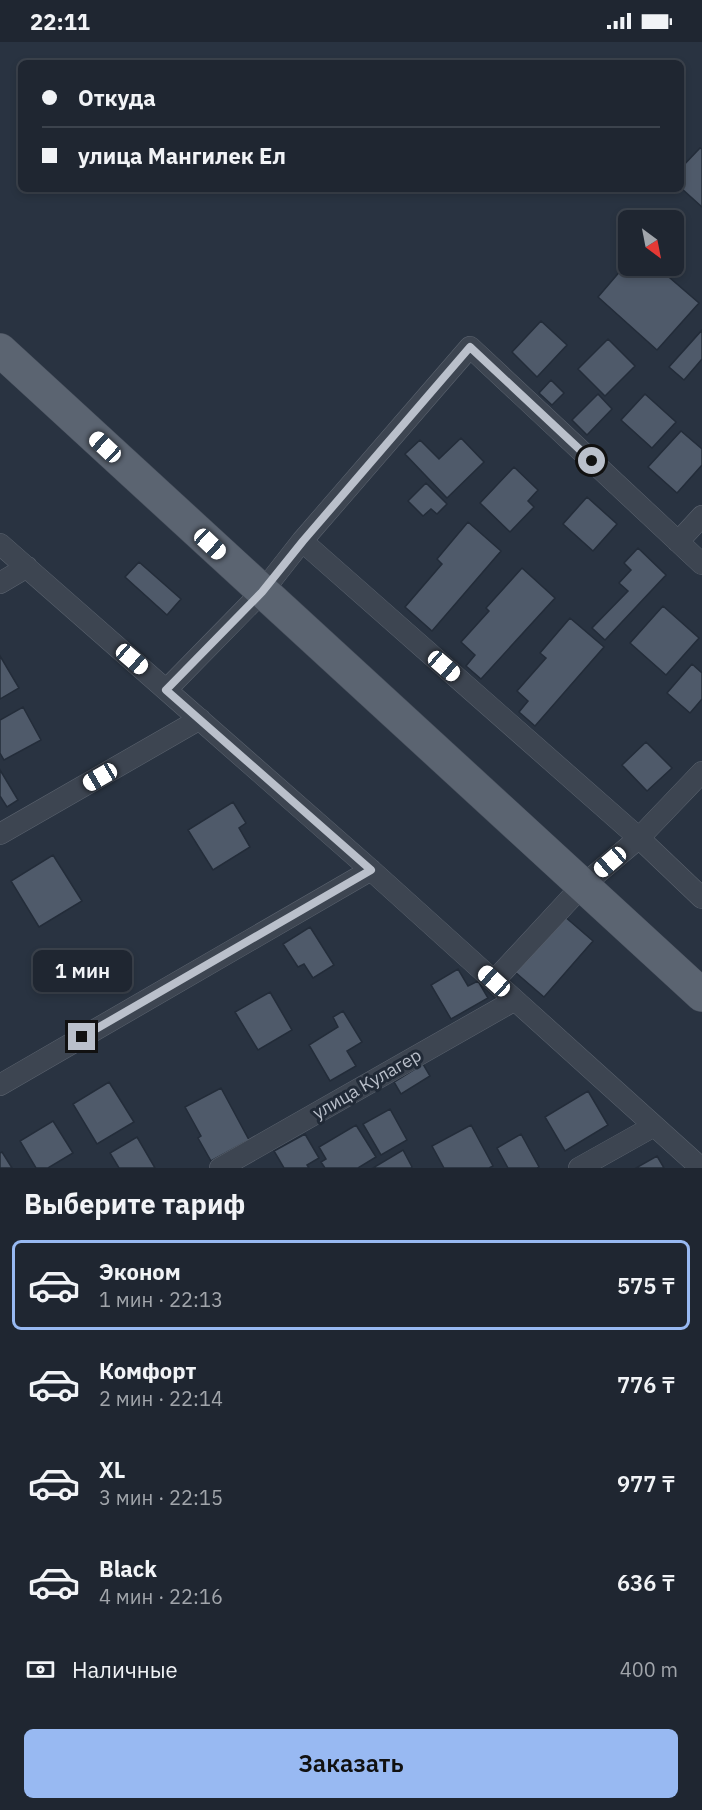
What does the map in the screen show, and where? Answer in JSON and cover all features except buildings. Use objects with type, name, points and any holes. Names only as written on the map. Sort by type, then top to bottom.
[{"type":"main road","points":[[0,350],[702,995]]},
{"type":"street","points":[[166,690],[262,592],[470,347],[702,564]]},
{"type":"street","points":[[678,542],[702,516]]},
{"type":"street","points":[[303,541],[639,838],[702,898]]},
{"type":"street","points":[[0,544],[371,870],[701,1168]]},
{"type":"street","points":[[0,583],[27,567]]},
{"type":"street","points":[[0,834],[200,719]]},
{"type":"street","points":[[494,981],[582,886],[639,838],[702,772]]},
{"type":"street","points":[[0,1085],[371,870]]},
{"type":"street","name":"улица Кулагер","points":[[219,1168],[515,1000]]},
{"type":"street","points":[[579,1168],[654,1126]]},
{"type":"route","points":[[82,1037],[371,870],[166,690],[262,592],[470,347],[592,461]]}]
